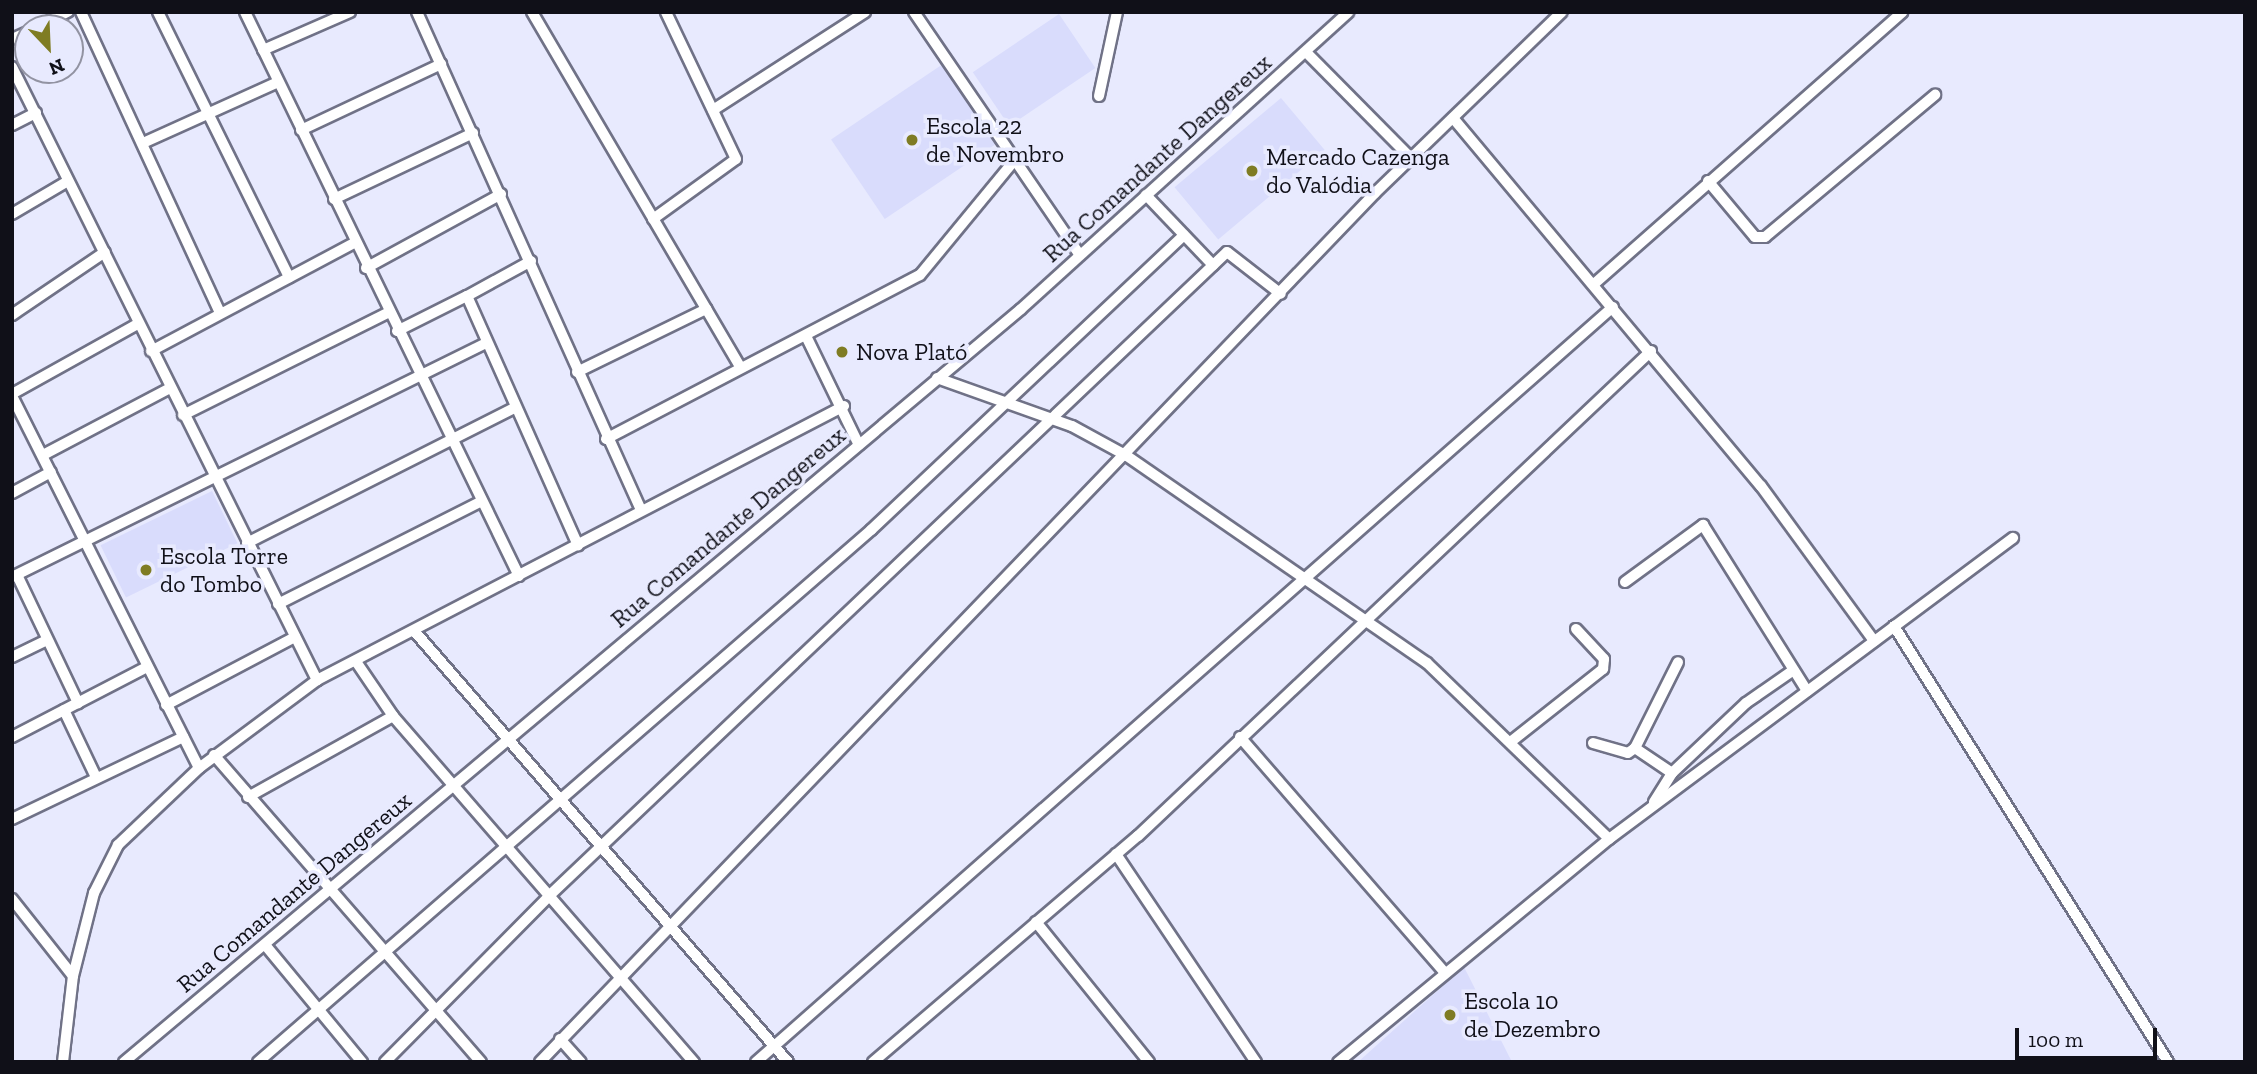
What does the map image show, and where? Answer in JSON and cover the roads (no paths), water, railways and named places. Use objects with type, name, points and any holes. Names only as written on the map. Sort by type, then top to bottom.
[{"type":"street","points":[[81,12],[220,313]]},
{"type":"street","points":[[158,12],[289,277]]},
{"type":"street","points":[[246,12],[366,268],[519,576]]},
{"type":"street","points":[[263,50],[350,12]]},
{"type":"street","points":[[417,12],[502,194],[606,439],[641,510]]},
{"type":"street","points":[[532,12],[740,367]]},
{"type":"street","points":[[653,219],[733,166],[734,153],[666,12]]},
{"type":"street","points":[[713,110],[865,12]]},
{"type":"street","points":[[914,12],[1080,255]]},
{"type":"street","points":[[1099,96],[1117,12]]},
{"type":"street","name":"Rua Comandante Dangereux","points":[[124,1062],[266,946],[454,783],[859,445],[1080,255],[1349,12]]},
{"type":"street","points":[[1594,284],[1902,12]]},
{"type":"street","points":[[540,1062],[1127,456],[1410,158],[1560,13]]},
{"type":"street","points":[[1306,52],[1410,158]]},
{"type":"street","points":[[301,130],[441,64]]},
{"type":"street","points":[[12,67],[212,475],[317,680]]},
{"type":"street","points":[[143,143],[278,82]]},
{"type":"street","points":[[1708,181],[1755,237],[1765,237],[1935,95]]},
{"type":"street","points":[[12,125],[36,113]]},
{"type":"street","points":[[1453,118],[1651,351],[1874,640]]},
{"type":"street","points":[[334,199],[473,133]]},
{"type":"street","points":[[606,439],[700,394],[740,367],[806,336],[920,275],[1014,161]]},
{"type":"street","points":[[12,214],[68,181]]},
{"type":"street","points":[[366,268],[502,194]]},
{"type":"street","points":[[1146,195],[1213,265]]},
{"type":"street","points":[[258,1062],[871,530],[1184,235]]},
{"type":"street","points":[[151,351],[354,243]]},
{"type":"street","points":[[385,1062],[551,894],[1213,265],[1230,251],[1281,294]]},
{"type":"street","points":[[12,315],[104,252]]},
{"type":"street","points":[[397,331],[531,261]]},
{"type":"street","points":[[467,296],[578,545]]},
{"type":"street","points":[[755,1062],[1305,582],[1613,307]]},
{"type":"street","points":[[577,372],[706,309]]},
{"type":"street","points":[[183,415],[388,313]]},
{"type":"street","points":[[138,324],[12,395],[199,768]]},
{"type":"street","points":[[806,336],[844,407],[859,445]]},
{"type":"street","points":[[78,703],[15,576],[212,475],[486,342]]},
{"type":"street","points":[[873,1062],[1116,854],[1651,351]]},
{"type":"street","points":[[937,378],[1048,420],[1127,456],[1305,582],[1427,663],[1513,740],[1609,839]]},
{"type":"street","points":[[43,455],[170,388]]},
{"type":"street","points":[[247,543],[516,407]]},
{"type":"street","points":[[63,1062],[74,976],[94,894],[118,845],[214,755],[317,680],[416,634],[641,510],[844,407]]},
{"type":"street","points":[[12,493],[51,472]]},
{"type":"street","points":[[278,604],[480,502]]},
{"type":"street","points":[[1625,582],[1703,525],[1807,691]]},
{"type":"street","points":[[1338,1062],[1444,972],[1609,839],[2013,538]]},
{"type":"street","points":[[1894,626],[2168,1062]]},
{"type":"street","points":[[1513,740],[1603,669],[1604,659],[1576,629]]},
{"type":"street","points":[[416,634],[506,740],[672,924],[788,1062]]},
{"type":"street","points":[[166,705],[295,637]]},
{"type":"street","points":[[12,657],[47,640]]},
{"type":"street","points":[[1593,743],[1628,753],[1635,748],[1678,662]]},
{"type":"street","points":[[357,663],[393,716],[551,894],[694,1062]]},
{"type":"street","points":[[12,737],[147,667]]},
{"type":"street","points":[[1650,808],[1672,774],[1746,703],[1792,671]]},
{"type":"street","points":[[64,710],[96,777]]},
{"type":"street","points":[[248,797],[393,716]]},
{"type":"street","points":[[12,819],[183,737]]},
{"type":"street","points":[[1240,737],[1444,972]]},
{"type":"street","points":[[1635,748],[1672,774]]},
{"type":"street","points":[[214,755],[328,890],[481,1062]]},
{"type":"street","points":[[1116,854],[1255,1062]]},
{"type":"street","points":[[12,899],[74,976]]},
{"type":"street","points":[[1036,922],[1149,1062]]},
{"type":"street","points":[[266,946],[362,1062]]},
{"type":"street","points":[[560,1039],[581,1062]]},
{"type":"place","name":"Escola 22 de Novembro","points":[[912,140]]},
{"type":"place","name":"Mercado Cazenga do Valódia","points":[[1252,171]]},
{"type":"place","name":"Nova Plató","points":[[842,352]]},
{"type":"place","name":"Escola Torre do Tombo","points":[[146,570]]},
{"type":"place","name":"Escola 10 de Dezembro","points":[[1450,1015]]}]
